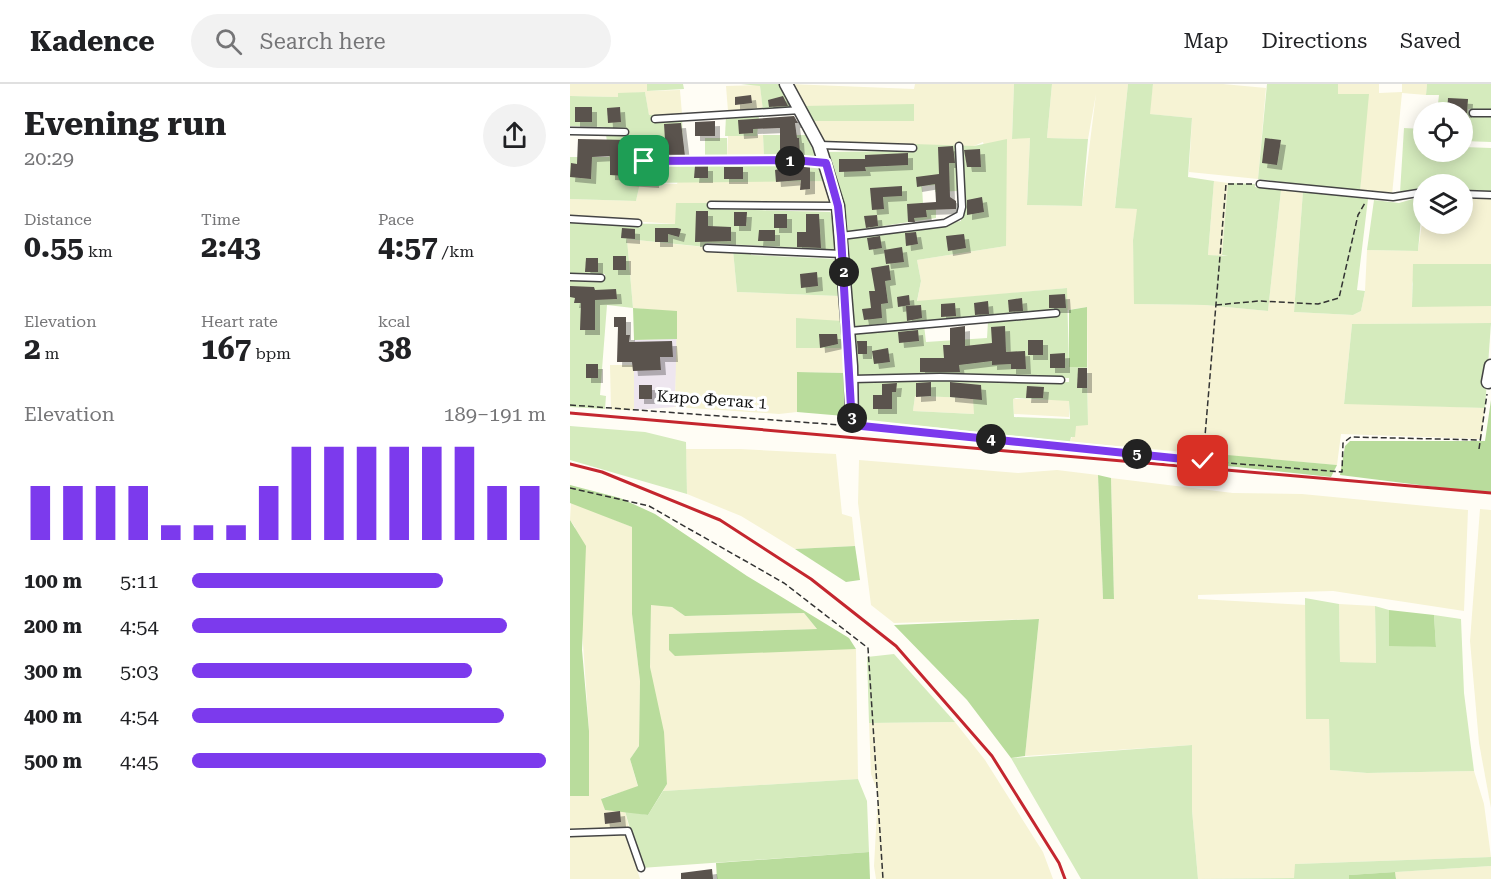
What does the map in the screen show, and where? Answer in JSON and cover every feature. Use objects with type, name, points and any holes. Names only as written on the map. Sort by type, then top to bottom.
[{"type":"street","points":[[786,84],[819,145],[838,206],[848,331],[852,425]]},
{"type":"street","points":[[1488,381],[1491,366]]},
{"type":"lane","points":[[655,119],[802,110]]},
{"type":"lane","points":[[1473,113],[1491,113]]},
{"type":"lane","points":[[570,131],[625,132]]},
{"type":"lane","points":[[819,145],[913,148]]},
{"type":"lane","points":[[841,236],[955,219],[962,207],[959,146]]},
{"type":"lane","points":[[644,161],[794,160],[826,163]]},
{"type":"lane","points":[[1260,184],[1393,197],[1413,194]]},
{"type":"lane","points":[[1473,194],[1491,195]]},
{"type":"lane","points":[[711,205],[838,206]]},
{"type":"lane","points":[[570,219],[638,222]]},
{"type":"lane","points":[[707,248],[843,254]]},
{"type":"lane","points":[[570,277],[601,278]]},
{"type":"lane","points":[[848,331],[1056,313]]},
{"type":"lane","points":[[851,379],[940,377],[1061,380]]},
{"type":"lane","points":[[570,834],[628,831],[641,868]]},
{"type":"path","points":[[1203,461],[1226,184],[1260,184]]},
{"type":"path","points":[[1216,305],[1259,301],[1318,304],[1339,298],[1358,215],[1371,195]]},
{"type":"path","points":[[1479,449],[1488,381]]},
{"type":"path","name":"Киро Фетак 1","points":[[570,405],[852,425],[1203,461],[1342,472],[1342,443],[1351,437],[1481,441]]},
{"type":"path","points":[[570,488],[649,506],[784,583],[868,648],[883,879]]},
{"type":"shaded area","points":[[570,84],[647,84],[647,91],[680,90],[682,114],[649,116],[645,92],[618,94],[618,97],[570,96]]},
{"type":"shaded area","points":[[789,84],[914,89],[915,84],[1014,84],[1012,138],[1030,138],[1027,205],[1082,206],[1096,94],[1088,139],[1047,138],[1052,84],[1128,84],[1115,207],[1138,209],[1133,240],[1135,304],[1205,305],[1268,311],[1281,190],[1303,191],[1294,312],[1353,315],[1361,311],[1365,291],[1367,250],[1418,251],[1420,234],[1473,234],[1473,196],[1491,197],[1491,264],[1418,264],[1412,284],[1412,306],[1491,306],[1491,323],[1352,324],[1344,403],[1485,408],[1481,439],[1341,434],[1337,465],[1070,442],[1076,425],[1088,425],[1087,307],[1067,310],[1067,288],[917,302],[921,281],[917,260],[1006,246],[983,142],[974,146],[824,145],[813,121],[913,121],[803,106]]},
{"type":"shaded area","points":[[1153,84],[1223,84],[1266,88],[1258,179],[1189,172],[1192,118],[1149,114]]},
{"type":"shaded area","points":[[1338,84],[1379,84],[1379,93],[1402,92],[1402,84],[1427,84],[1426,95],[1402,93],[1392,195],[1360,192],[1366,95],[1338,94]]},
{"type":"shaded area","points":[[760,85],[763,111],[728,111],[726,86]]},
{"type":"shaded area","points":[[763,135],[764,157],[727,158],[728,136]]},
{"type":"shaded area","points":[[627,138],[645,138],[646,158],[632,158]]},
{"type":"shaded area","points":[[678,181],[826,181],[831,206],[676,203],[676,224],[570,217],[570,199],[636,201],[640,183],[677,184]]},
{"type":"shaded area","points":[[1214,181],[1228,183],[1222,256],[1208,255]]},
{"type":"shaded area","points":[[627,239],[733,250],[737,292],[839,296],[842,321],[797,348],[844,348],[844,373],[797,372],[797,412],[779,414],[675,407],[677,312],[633,308]]},
{"type":"shaded area","points":[[677,339],[675,407],[634,410],[634,340]]},
{"type":"shaded area","points":[[610,365],[634,365],[634,410],[611,410]]},
{"type":"shaded area","points":[[915,396],[974,398],[974,414],[913,411]]},
{"type":"shaded area","points":[[1013,399],[1069,400],[1069,417],[1014,414]]},
{"type":"shaded area","points":[[686,449],[836,454],[842,514],[852,517],[855,546],[795,549],[741,516],[687,494]]},
{"type":"shaded area","points":[[859,460],[1018,473],[1057,470],[1098,475],[1103,599],[1114,598],[1111,478],[1233,493],[1302,494],[1468,510],[1464,611],[1333,591],[1198,595],[1198,599],[1306,605],[1306,719],[1329,718],[1330,770],[1367,773],[1474,771],[1484,804],[1491,857],[1295,864],[1295,878],[1198,879],[1192,810],[1192,745],[1025,756],[1039,619],[894,623],[871,605],[858,503]]},
{"type":"shaded area","points":[[571,502],[632,527],[632,614],[640,681],[639,746],[630,759],[638,787],[602,798],[605,810],[625,811],[630,832],[570,830],[570,796],[589,796],[589,731],[575,527],[570,520]]},
{"type":"shaded area","points":[[1480,509],[1491,510],[1491,808],[1479,743],[1470,641]]},
{"type":"shaded area","points":[[660,604],[672,607],[685,616],[804,613],[817,629],[669,634],[804,649],[856,649],[858,779],[663,791],[667,784],[650,667],[651,605]]},
{"type":"shaded area","points":[[1339,604],[1375,606],[1376,664],[1340,662]]},
{"type":"shaded area","points":[[955,722],[985,760],[1043,852],[1053,879],[876,879],[874,866],[878,793],[871,774],[869,723]]},
{"type":"shaded area","points":[[626,835],[640,879],[570,879],[570,836]]},
{"type":"shaded area","points":[[1491,866],[1491,879],[1396,879],[1395,872]]},
{"type":"green space","points":[[647,84],[683,84],[684,89],[647,91]]},
{"type":"green space","points":[[741,84],[781,84],[794,106],[763,111],[760,86]]},
{"type":"green space","points":[[1014,84],[1052,84],[1047,138],[1088,139],[1082,206],[1027,205],[1030,138],[1012,139]]},
{"type":"green space","points":[[1128,84],[1153,84],[1150,114],[1192,118],[1188,177],[1214,181],[1208,255],[1228,256],[1222,255],[1228,183],[1255,184],[1255,187],[1281,190],[1268,311],[1205,305],[1134,304],[1133,240],[1137,209],[1115,208]]},
{"type":"green space","points":[[1267,84],[1338,84],[1338,94],[1369,94],[1360,192],[1258,179]]},
{"type":"green space","points":[[1427,84],[1491,84],[1491,110],[1473,109],[1473,102],[1438,102],[1439,95],[1426,95]]},
{"type":"green space","points":[[645,92],[649,115],[682,114],[683,158],[676,158],[677,163],[812,162],[820,165],[826,181],[640,183],[636,201],[570,199],[570,157],[609,157],[605,127],[570,126],[570,96],[618,97],[618,93]],"holes":[[[645,138],[646,158],[632,158],[627,139]]]},
{"type":"green space","points":[[914,104],[914,121],[813,121],[803,106]]},
{"type":"green space","points":[[1473,114],[1491,115],[1491,142],[1473,141]]},
{"type":"green space","points":[[726,116],[759,116],[757,136],[725,136]]},
{"type":"green space","points":[[1404,128],[1413,128],[1413,162],[1473,162],[1473,147],[1491,148],[1491,192],[1473,191],[1473,174],[1413,174],[1413,191],[1400,193]]},
{"type":"green space","points":[[763,135],[806,135],[816,157],[764,157]]},
{"type":"green space","points":[[705,138],[727,138],[727,158],[705,158]]},
{"type":"green space","points":[[1007,139],[1006,246],[917,260],[921,281],[917,301],[1067,288],[1069,367],[1087,367],[1088,425],[1076,426],[1075,437],[1071,437],[1070,442],[851,418],[858,407],[857,380],[1069,382],[1069,378],[857,375],[852,348],[854,330],[924,325],[926,342],[987,338],[988,321],[1021,318],[1022,322],[1022,314],[851,327],[843,237],[961,221],[962,168],[957,171],[957,191],[935,192],[935,185],[922,186],[923,204],[936,203],[936,218],[843,232],[826,152],[907,151],[907,145],[913,144],[974,146]],"holes":[[[915,396],[973,398],[974,414],[913,411]],[[1013,399],[1069,401],[1070,419],[1014,417]]]},
{"type":"green space","points":[[1303,191],[1368,199],[1357,290],[1365,291],[1361,311],[1353,315],[1294,312]]},
{"type":"green space","points":[[1413,199],[1413,234],[1420,234],[1418,251],[1367,250],[1374,200],[1399,203]]},
{"type":"green space","points":[[676,203],[713,203],[713,209],[830,212],[833,215],[836,250],[706,243],[706,247],[627,239],[633,308],[607,305],[600,395],[606,396],[605,409],[570,407],[570,278],[605,278],[605,274],[570,273],[570,223],[675,224]]},
{"type":"green space","points":[[733,250],[751,251],[751,255],[837,259],[839,296],[737,292]]},
{"type":"green space","points":[[1413,264],[1491,264],[1491,306],[1412,307]]},
{"type":"green space","points":[[1087,307],[1087,367],[1069,367],[1069,310]]},
{"type":"green space","points":[[633,308],[677,311],[677,339],[634,340]]},
{"type":"green space","points":[[796,318],[842,321],[844,348],[796,348]]},
{"type":"green space","points":[[1491,323],[1485,408],[1344,404],[1352,324]]},
{"type":"green space","points":[[797,372],[844,373],[844,416],[797,412]]},
{"type":"green space","points":[[1491,400],[1491,494],[1340,475],[1345,446],[1350,441],[1485,441]]},
{"type":"green space","points":[[570,426],[645,432],[686,442],[687,494],[570,460]]},
{"type":"green space","points":[[1205,453],[1337,465],[1331,477],[1199,463]]},
{"type":"green space","points":[[1098,475],[1111,478],[1114,599],[1103,599]]},
{"type":"green space","points":[[570,485],[620,498],[655,514],[747,576],[849,638],[856,649],[675,656],[669,650],[669,634],[817,629],[804,613],[685,616],[672,607],[651,605],[650,667],[664,732],[667,784],[648,815],[605,810],[601,799],[638,786],[630,759],[639,746],[640,681],[632,614],[632,527],[570,503]]},
{"type":"green space","points":[[570,520],[586,546],[582,650],[589,731],[589,796],[570,796]]},
{"type":"green space","points":[[855,546],[860,580],[846,582],[795,549]]},
{"type":"green space","points":[[1305,598],[1339,604],[1340,662],[1376,663],[1375,606],[1389,610],[1389,645],[1436,647],[1434,615],[1461,619],[1464,693],[1474,771],[1367,773],[1330,770],[1329,719],[1306,719]]},
{"type":"green space","points":[[1389,610],[1434,615],[1436,647],[1389,646]]},
{"type":"green space","points":[[1039,619],[1025,756],[1011,758],[967,700],[894,625]]},
{"type":"green space","points":[[894,654],[955,722],[869,723],[867,657]]},
{"type":"green space","points":[[1192,745],[1192,810],[1198,879],[1081,879],[1011,758]]},
{"type":"green space","points":[[858,779],[867,801],[869,852],[641,868],[625,811],[648,815],[663,791]]},
{"type":"green space","points":[[869,852],[870,879],[717,879],[716,863]]},
{"type":"green space","points":[[1491,857],[1491,866],[1349,875],[1349,879],[1198,879],[1294,878],[1295,864]]},
{"type":"green space","points":[[1395,872],[1396,879],[1349,879],[1349,875]]},
{"type":"building","points":[[751,95],[752,103],[735,105],[735,97]]},
{"type":"building","points":[[783,96],[788,106],[769,107],[768,100]]},
{"type":"building","points":[[1448,98],[1468,99],[1468,102],[1448,102]]},
{"type":"building","points":[[575,107],[592,107],[592,122],[575,122]]},
{"type":"building","points":[[620,107],[621,122],[608,123],[607,108]]},
{"type":"building","points":[[794,116],[798,123],[795,123],[800,154],[780,154],[780,128],[753,129],[753,133],[739,134],[738,120]]},
{"type":"building","points":[[715,121],[715,136],[695,136],[695,122]]},
{"type":"building","points":[[681,123],[685,156],[666,156],[664,124]]},
{"type":"building","points":[[1265,138],[1281,140],[1277,165],[1262,163]]},
{"type":"building","points":[[578,139],[629,140],[629,166],[655,167],[654,183],[624,181],[625,176],[610,175],[610,156],[592,157],[591,179],[570,177],[571,163],[577,164]]},
{"type":"building","points":[[953,146],[955,163],[949,163],[950,197],[956,201],[956,209],[926,210],[927,217],[914,218],[915,222],[908,222],[907,204],[936,202],[935,184],[917,187],[916,177],[939,174],[938,147]]},
{"type":"building","points":[[980,149],[981,167],[967,167],[964,150]]},
{"type":"building","points":[[908,153],[908,165],[865,167],[866,171],[839,172],[839,159],[865,159],[865,155]]},
{"type":"building","points":[[695,166],[708,166],[708,178],[694,178]]},
{"type":"building","points":[[793,166],[810,167],[810,189],[800,190],[801,180],[776,182],[775,170]]},
{"type":"building","points":[[724,167],[743,167],[743,179],[724,179]]},
{"type":"building","points":[[902,186],[902,196],[883,197],[884,209],[872,210],[870,188]]},
{"type":"building","points":[[982,197],[984,212],[967,215],[967,200]]},
{"type":"building","points":[[696,211],[708,211],[708,226],[731,227],[731,241],[695,242]]},
{"type":"building","points":[[734,212],[747,212],[746,226],[734,226]]},
{"type":"building","points":[[774,214],[787,214],[787,228],[774,228]]},
{"type":"building","points":[[806,214],[819,214],[821,248],[797,247],[797,232],[806,232]]},
{"type":"building","points":[[877,215],[878,226],[866,228],[864,216]]},
{"type":"building","points":[[622,228],[635,229],[635,239],[621,238]]},
{"type":"building","points":[[655,228],[681,229],[679,237],[668,234],[668,242],[655,242]]},
{"type":"building","points":[[759,230],[775,230],[775,241],[758,241]]},
{"type":"building","points":[[916,232],[918,244],[906,246],[905,233]]},
{"type":"building","points":[[964,234],[966,248],[948,251],[946,236]]},
{"type":"building","points":[[880,236],[882,248],[869,250],[867,238]]},
{"type":"building","points":[[902,247],[904,262],[886,264],[884,250]]},
{"type":"building","points":[[613,256],[626,256],[626,270],[613,270]]},
{"type":"building","points":[[586,258],[598,258],[598,272],[585,272]]},
{"type":"building","points":[[889,265],[891,280],[885,281],[888,303],[881,304],[882,318],[864,320],[862,309],[871,308],[869,291],[875,291],[871,268]]},
{"type":"building","points":[[817,272],[818,286],[801,288],[800,274]]},
{"type":"building","points":[[570,286],[594,287],[595,290],[616,289],[617,299],[595,300],[595,330],[580,330],[581,303],[574,303],[575,298],[570,297]]},
{"type":"building","points":[[1065,294],[1066,308],[1049,308],[1049,295]]},
{"type":"building","points":[[909,295],[910,305],[898,307],[897,297]]},
{"type":"building","points":[[1022,298],[1023,311],[1009,312],[1008,300]]},
{"type":"building","points":[[988,301],[989,314],[975,315],[974,303]]},
{"type":"building","points":[[955,303],[956,316],[941,317],[941,304]]},
{"type":"building","points":[[921,305],[922,318],[907,321],[906,306]]},
{"type":"building","points":[[614,317],[626,317],[626,335],[630,335],[629,342],[672,341],[673,357],[660,357],[661,370],[633,371],[632,362],[617,362],[618,327],[614,327]]},
{"type":"building","points":[[965,326],[965,346],[992,343],[991,327],[1005,326],[1006,352],[1025,351],[1026,369],[1011,369],[1011,364],[992,365],[992,361],[959,365],[960,372],[920,372],[920,358],[944,358],[943,345],[950,345],[950,328]]},
{"type":"building","points":[[918,330],[919,341],[899,343],[898,332]]},
{"type":"building","points":[[819,334],[837,334],[838,344],[820,348]]},
{"type":"building","points":[[1028,340],[1043,340],[1043,355],[1028,355]]},
{"type":"building","points":[[857,341],[867,341],[867,354],[858,354]]},
{"type":"building","points":[[888,348],[890,362],[874,364],[872,351]]},
{"type":"building","points":[[1065,353],[1065,368],[1050,368],[1050,354]]},
{"type":"building","points":[[586,364],[598,364],[598,378],[586,378]]},
{"type":"building","points":[[1078,368],[1087,368],[1087,388],[1077,388]]},
{"type":"building","points":[[931,382],[931,396],[916,397],[916,383]]},
{"type":"building","points":[[950,382],[981,385],[982,400],[950,397]]},
{"type":"building","points":[[897,383],[896,392],[892,392],[892,409],[873,409],[873,395],[882,395],[882,384]]},
{"type":"building","points":[[639,385],[652,385],[652,399],[639,399]]},
{"type":"building","points":[[1027,386],[1044,387],[1043,398],[1026,398]]},
{"type":"building","points":[[620,811],[621,822],[605,824],[604,813]]},
{"type":"building","points":[[712,869],[713,879],[681,879],[681,873]]},
{"type":"railway","points":[[570,413],[1491,493]]},
{"type":"railway","points":[[570,464],[602,472],[720,520],[811,579],[896,646],[992,756],[1059,863],[1065,879]]},
{"type":"route","points":[[644,161],[794,160],[826,163],[838,206],[841,236],[851,366],[852,425],[1203,461]]}]
